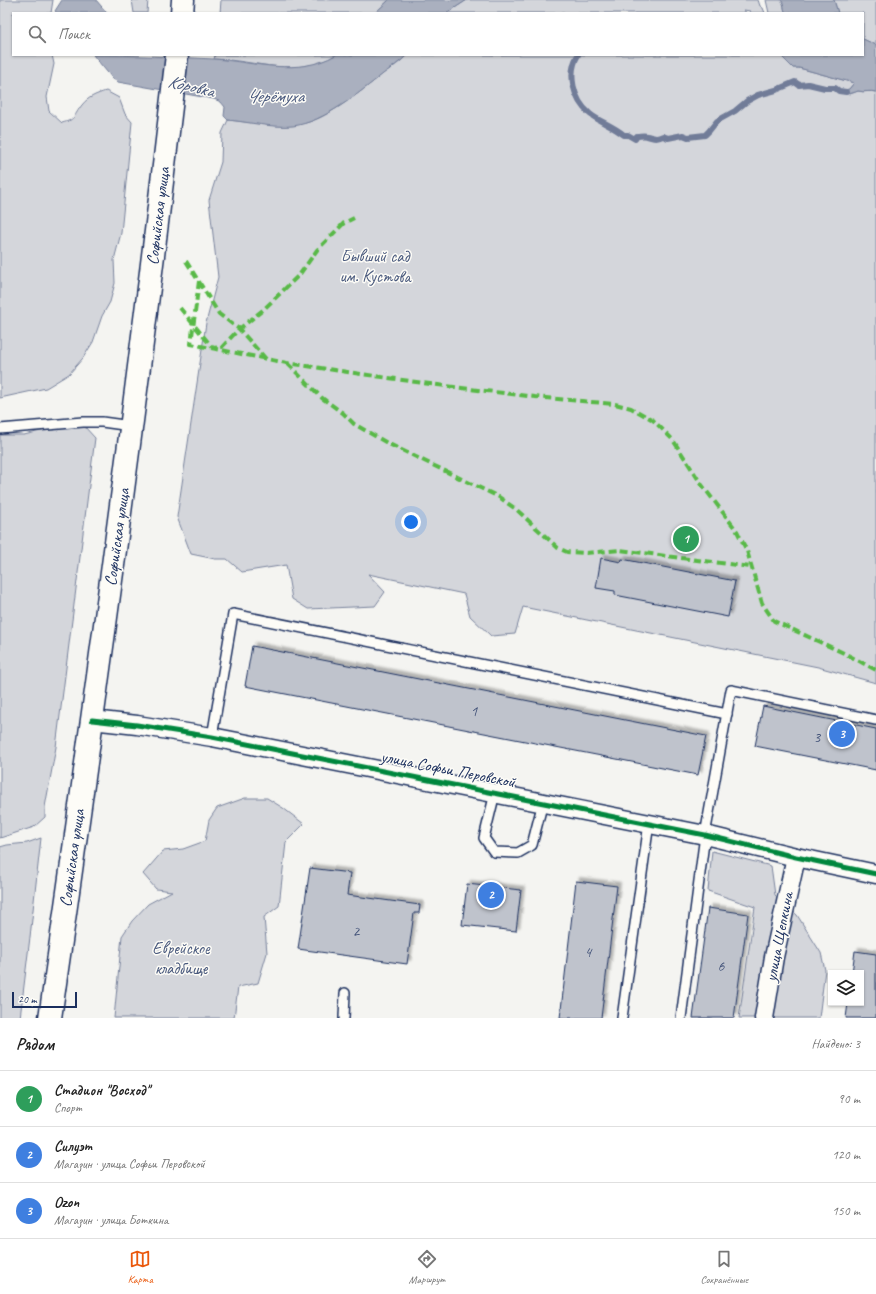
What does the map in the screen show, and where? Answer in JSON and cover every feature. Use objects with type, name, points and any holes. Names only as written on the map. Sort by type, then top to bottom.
[{"type":"main road","points":[[182,12],[183,0]]},
{"type":"main road","name":"Софийская улица","points":[[50,1018],[92,720],[131,426],[177,56]]},
{"type":"street","name":"улица Софьи Перовской","points":[[92,720],[137,725],[212,737],[543,802],[705,834],[796,857],[876,874]]},
{"type":"street","name":"улица Щепкина","points":[[764,1018],[774,957],[796,857]]},
{"type":"lane","points":[[0,429],[83,422],[102,422],[131,426]]},
{"type":"lane","points":[[212,737],[233,614],[727,714]]},
{"type":"lane","points":[[681,1018],[705,834],[731,690],[876,720]]},
{"type":"lane","points":[[495,793],[484,838],[494,852],[518,853],[532,845],[543,802]]},
{"type":"lane","points":[[622,1018],[649,823]]},
{"type":"lane","points":[[344,1018],[345,993]]},
{"type":"green space","points":[[0,0],[53,0],[51,12],[12,12],[12,56],[52,56],[54,64],[47,97],[49,111],[62,123],[67,122],[74,117],[87,100],[106,91],[119,98],[125,114],[132,122],[121,233],[114,260],[115,283],[110,302],[102,316],[93,342],[83,358],[69,374],[46,388],[0,398]]},
{"type":"green space","points":[[132,0],[148,0],[147,12],[134,12]]},
{"type":"green space","points":[[221,0],[389,0],[376,12],[220,12]]},
{"type":"green space","points":[[467,0],[758,0],[765,12],[750,12],[744,10],[745,12],[449,12]]},
{"type":"green space","points":[[766,0],[781,0],[786,12],[769,12]]},
{"type":"green space","points":[[834,0],[876,0],[876,45],[864,39],[864,12],[838,12]]},
{"type":"green space","points":[[215,56],[334,56],[321,62],[305,66],[291,67],[214,59]]},
{"type":"green space","name":"Бывший сад им. Кустова","points":[[406,56],[781,56],[793,68],[799,68],[854,83],[849,89],[850,94],[858,91],[876,92],[876,683],[818,667],[523,607],[515,634],[491,636],[470,616],[464,594],[368,574],[385,592],[375,606],[308,609],[292,599],[286,565],[242,572],[227,559],[215,559],[191,554],[177,517],[206,323],[218,277],[209,200],[221,162],[222,133],[228,120],[285,125],[305,123],[314,120],[346,102]]},
{"type":"green space","points":[[62,426],[84,426],[95,438],[56,747],[45,807],[45,817],[34,827],[0,838],[0,435],[24,435]]},
{"type":"green space","name":"Еврейское кладбище","points":[[245,798],[267,798],[304,824],[286,842],[279,906],[264,917],[267,953],[258,983],[238,987],[234,1018],[114,1018],[122,936],[132,921],[148,904],[172,891],[156,889],[143,874],[163,851],[183,849],[205,841],[209,820],[217,808]]},
{"type":"green space","points":[[41,838],[20,1018],[0,1018],[0,847],[27,843]]},
{"type":"green space","points":[[712,851],[771,866],[775,895],[797,915],[821,953],[825,970],[819,1018],[739,1018],[755,907],[708,891]]},
{"type":"water","points":[[62,0],[96,0],[106,12],[56,12],[55,11]]},
{"type":"water","points":[[389,0],[467,0],[449,12],[376,12]]},
{"type":"water","points":[[781,0],[834,0],[838,12],[786,12]]},
{"type":"water","points":[[864,39],[876,45],[876,92],[858,91],[848,94],[844,93],[839,91],[849,89],[854,83],[799,68],[793,68],[781,56],[864,56]]},
{"type":"water","name":"Черёмуха","points":[[94,56],[214,59],[291,67],[321,62],[334,56],[406,56],[341,106],[317,119],[293,126],[269,126],[228,120],[224,116],[225,107],[221,102],[214,99],[118,82],[113,79]]},
{"type":"building","points":[[601,558],[621,562],[622,559],[735,581],[728,617],[615,595],[615,591],[596,588]]},
{"type":"building","points":[[252,646],[706,736],[698,775],[245,686]]},
{"type":"building","points":[[763,706],[876,729],[876,770],[755,746]]},
{"type":"building","points":[[310,868],[350,873],[347,895],[420,905],[419,913],[414,913],[407,964],[298,949]]},
{"type":"building","points":[[576,881],[617,886],[601,1018],[560,1018]]},
{"type":"building","points":[[467,884],[521,890],[516,931],[462,925]]},
{"type":"building","points":[[708,908],[748,914],[734,1018],[693,1018]]},
{"type":"building","points":[[855,951],[876,954],[876,1018],[846,1018],[848,1006],[864,1006],[864,970],[852,970]]},
{"type":"waterway","points":[[578,56],[572,78],[579,101],[594,117],[624,135],[628,135],[635,139],[637,136],[655,138],[663,136],[668,138],[683,135],[688,137],[705,135],[717,121],[735,111],[747,101],[758,95],[776,90],[795,82],[799,85],[808,84],[825,88],[835,88],[839,91],[846,92]]},
{"type":"marked path","points":[[180,308],[213,348],[222,347],[239,329],[263,310],[300,274],[317,250],[344,223],[354,218]]},
{"type":"marked path","points":[[186,261],[219,314],[239,329],[266,359]]},
{"type":"marked path","points":[[199,281],[191,344],[287,363],[430,384],[535,397],[615,404],[631,408],[653,420],[673,440],[702,485],[737,531],[747,551],[762,603],[774,621],[846,654],[876,670]]},
{"type":"marked path","points":[[287,363],[322,398],[343,413],[354,424],[389,444],[499,497],[517,510],[558,548],[567,552],[586,553],[620,550],[751,567]]},
{"type":"cycle path","points":[[92,720],[137,725],[212,737],[705,835],[796,857],[876,874]]},
{"type":"place","name":"Стадион \"Восход\"","points":[[686,539]]},
{"type":"place","name":"Ozon","points":[[842,734]]},
{"type":"place","name":"Силуэт","points":[[491,895]]},
{"type":"water label","name":"Коровка","points":[[191,86]]}]
